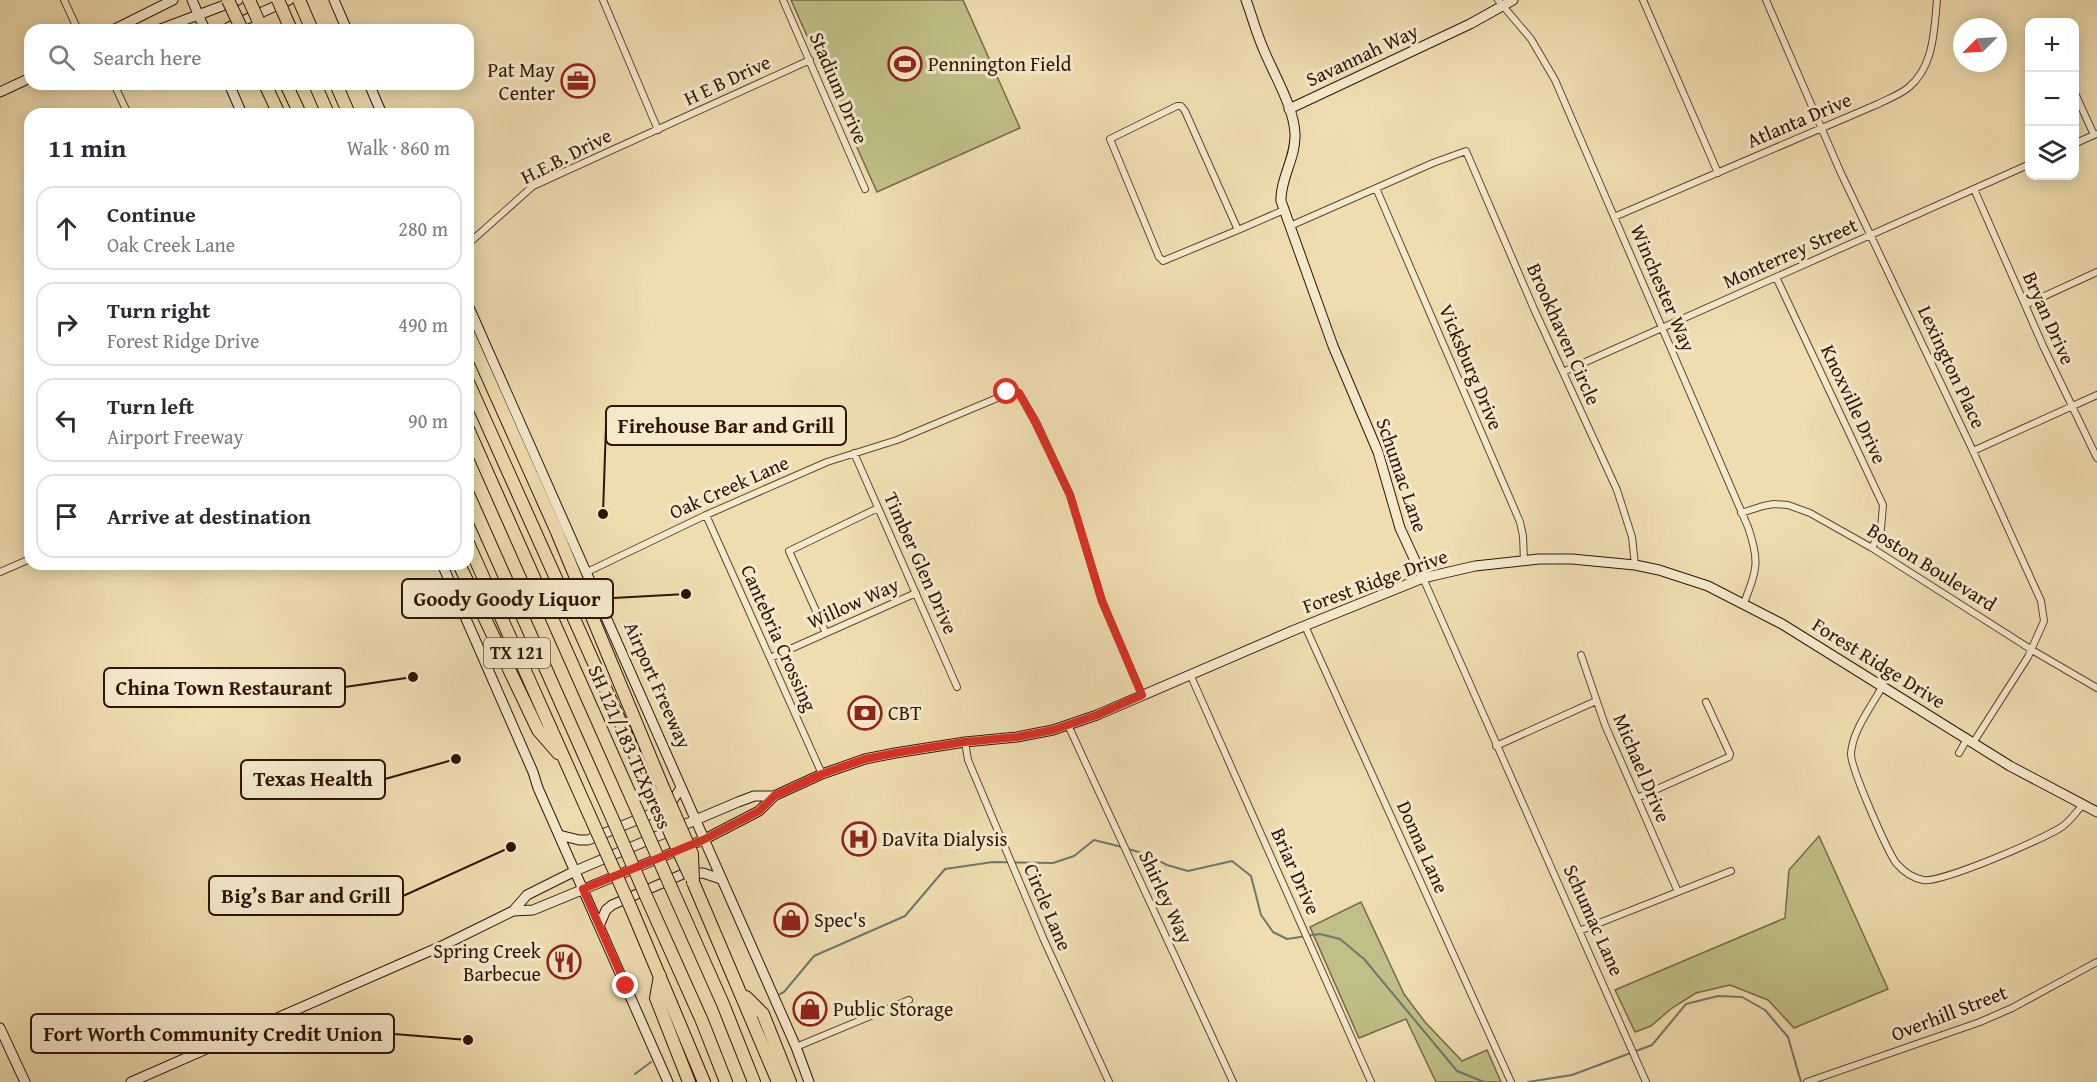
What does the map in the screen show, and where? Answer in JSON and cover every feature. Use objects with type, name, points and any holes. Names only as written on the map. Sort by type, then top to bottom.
[{"type":"highway","points":[[228,0],[239,24]]},
{"type":"highway","points":[[249,0],[260,24]]},
{"type":"highway","points":[[299,0],[310,24]]},
{"type":"highway","points":[[283,3],[289,24]]},
{"type":"highway","points":[[268,90],[276,108]]},
{"type":"highway","points":[[289,90],[297,108]]},
{"type":"highway","points":[[318,90],[325,108]]},
{"type":"highway","points":[[339,90],[346,108]]},
{"type":"highway","points":[[474,346],[557,532],[658,792]]},
{"type":"highway","name":"TX 121","points":[[474,395],[658,792],[778,1082]]},
{"type":"highway","name":"SH 121/183 TEXpress","points":[[474,443],[723,1004],[754,1082]]},
{"type":"highway","points":[[474,507],[702,1021],[726,1082]]},
{"type":"highway","name":"TX 121","points":[[474,556],[590,814],[704,1082]]},
{"type":"highway","points":[[462,570],[538,730],[567,764]]},
{"type":"highway","points":[[660,976],[656,998],[688,1082]]},
{"type":"highway","points":[[740,992],[763,1014],[790,1082]]},
{"type":"main road","points":[[125,24],[158,4],[173,0]]},
{"type":"main road","points":[[192,0],[202,24]]},
{"type":"main road","points":[[174,24],[238,0]]},
{"type":"main road","points":[[333,0],[344,24]]},
{"type":"main road","name":"Schumac Lane","points":[[1246,0],[1289,109],[1295,136],[1291,161],[1280,194],[1284,210],[1333,346],[1378,452],[1400,528],[1423,579]]},
{"type":"main road","name":"Savannah Way","points":[[1289,109],[1501,3],[1513,0]]},
{"type":"main road","points":[[236,24],[283,3]]},
{"type":"main road","points":[[0,92],[24,81]]},
{"type":"main road","points":[[232,90],[239,108]]},
{"type":"main road","points":[[372,90],[379,108]]},
{"type":"main road","name":"Airport Freeway","points":[[474,318],[796,1047],[809,1082]]},
{"type":"main road","name":"Forest Ridge Drive","points":[[513,911],[533,910],[703,840],[759,811],[774,796],[822,774],[865,759],[964,742],[1017,737],[1068,725],[1423,579],[1474,566],[1524,561],[1572,559],[1635,565],[1708,586],[1782,624],[1970,741],[2082,806],[2097,812]]},
{"type":"main road","points":[[445,570],[668,1082]]},
{"type":"main road","points":[[559,835],[588,840],[668,807],[681,788]]},
{"type":"main road","name":"Forest Ridge Drive","points":[[131,1082],[437,948],[513,911],[527,895],[575,872],[754,796],[774,796]]},
{"type":"main road","points":[[599,926],[606,910],[612,905],[683,874],[703,873],[721,879]]},
{"type":"main road","points":[[0,1028],[25,1082]]},
{"type":"street","points":[[64,0],[75,24]]},
{"type":"street","points":[[603,0],[658,130]]},
{"type":"street","name":"Stadium Drive","points":[[783,0],[865,189]]},
{"type":"street","points":[[1643,0],[1718,173]]},
{"type":"street","name":"Lexington Place","points":[[1766,0],[1822,128],[2041,601],[2044,621],[2032,650],[1970,741],[1959,753]]},
{"type":"street","name":"Atlanta Drive","points":[[1614,217],[1900,93],[1916,79],[1927,62],[1933,45],[1937,0]]},
{"type":"street","name":"Winchester Way","points":[[1501,3],[1542,56],[1614,217],[1755,547],[1757,565],[1744,603]]},
{"type":"street","name":"H E B Drive","points":[[658,130],[810,60]]},
{"type":"street","points":[[117,90],[125,108]]},
{"type":"street","points":[[2079,101],[2096,134],[2079,142]]},
{"type":"street","points":[[1238,230],[1181,106],[1111,137],[1110,143],[1114,153],[1159,257],[1163,261],[1238,230],[1284,210]]},
{"type":"street","name":"H.E.B. Drive","points":[[474,239],[533,186],[658,130]]},
{"type":"street","name":"Brookhaven Circle","points":[[1376,188],[1463,151],[1468,154],[1617,490],[1632,537],[1635,565]]},
{"type":"street","name":"Monterrey Street","points":[[1563,372],[2025,166]]},
{"type":"street","points":[[1290,226],[1376,188]]},
{"type":"street","name":"Vicksburg Drive","points":[[1376,188],[1520,522],[1524,561]]},
{"type":"street","name":"Bryan Drive","points":[[1974,189],[2071,407],[2097,458]]},
{"type":"street","points":[[2025,305],[2097,272]]},
{"type":"street","name":"Knoxville Drive","points":[[1776,277],[1883,505],[1881,530],[1872,548]]},
{"type":"street","name":"Oak Creek Lane","points":[[587,572],[706,515],[826,462],[897,440],[1014,391],[1019,393],[1035,422],[1070,495],[1102,601],[1142,695]]},
{"type":"street","points":[[1973,451],[2097,395]]},
{"type":"street","name":"Timber Glen Drive","points":[[854,453],[957,687]]},
{"type":"street","name":"Boston Boulevard","points":[[1741,513],[1763,506],[1788,505],[1810,513],[1872,548],[2032,650],[2097,688]]},
{"type":"street","points":[[825,633],[789,551],[878,508]]},
{"type":"street","name":"Cantebria Crossing","points":[[706,515],[822,774]]},
{"type":"street","points":[[0,572],[24,562]]},
{"type":"street","name":"Schumac Lane","points":[[1423,579],[1646,1082]]},
{"type":"street","name":"Willow Way","points":[[770,658],[916,593]]},
{"type":"street","name":"Donna Lane","points":[[1305,626],[1510,1080]]},
{"type":"street","name":"Michael Drive","points":[[1581,655],[1596,701],[1678,892]]},
{"type":"street","name":"Briar Drive","points":[[1191,674],[1371,1082]]},
{"type":"street","points":[[1882,687],[1856,735],[1851,759],[1892,857],[1907,873],[1930,881],[1959,872],[2033,842],[2062,827],[2082,806]]},
{"type":"street","points":[[1496,746],[1596,701]]},
{"type":"street","points":[[1637,798],[1729,757],[1730,754],[1706,702]]},
{"type":"street","name":"Shirley Way","points":[[1068,725],[1233,1082]]},
{"type":"street","name":"Circle Lane","points":[[964,742],[968,760],[1044,940],[1109,1082]]},
{"type":"street","points":[[1579,931],[1731,871]]},
{"type":"street","name":"Overhill Street","points":[[1807,1082],[1980,1022],[2012,1008],[2097,963]]},
{"type":"street","points":[[796,1047],[909,1000]]},
{"type":"shaded area","name":"Pennington Field","points":[[791,0],[963,0],[1020,128],[877,192]]},
{"type":"shaded area","points":[[1819,836],[1888,989],[1794,1028],[1768,1000],[1730,985],[1696,993],[1672,1008],[1651,1026],[1635,1032],[1615,990],[1785,918],[1789,870]]},
{"type":"shaded area","points":[[1361,902],[1404,994],[1425,1022],[1462,1061],[1487,1050],[1501,1082],[1436,1082],[1406,1019],[1359,1038],[1310,927]]},
{"type":"waterway","points":[[780,994],[814,956],[905,916],[945,869],[993,862],[1053,863],[1074,856],[1094,840],[1122,847]]},
{"type":"waterway","points":[[1128,849],[1188,871],[1232,861],[1251,876],[1261,915],[1273,932],[1287,939],[1320,934],[1340,939],[1364,959],[1457,1071],[1484,1082]]},
{"type":"waterway","points":[[1528,1082],[1572,1075],[1652,1045],[1686,1004],[1718,996],[1742,997],[1765,1010],[1788,1037],[1801,1082]]},
{"type":"waterway","points":[[635,1074],[651,1062]]},
{"type":"place","name":"Pennington Field","points":[[905,64]]},
{"type":"place","name":"Pat May Center","points":[[578,81]]},
{"type":"place","name":"Firehouse Bar and Grill","points":[[603,514]]},
{"type":"place","name":"Goody Goody Liquor","points":[[686,594]]},
{"type":"place","name":"China Town Restaurant","points":[[413,677]]},
{"type":"place","name":"CBT","points":[[865,713]]},
{"type":"place","name":"Texas Health","points":[[456,759]]},
{"type":"place","name":"DaVita Dialysis","points":[[859,839]]},
{"type":"place","name":"Big’s Bar and Grill","points":[[511,847]]},
{"type":"place","name":"Spec's","points":[[791,920]]},
{"type":"place","name":"Spring Creek Barbecue","points":[[564,962]]},
{"type":"place","name":"Public Storage","points":[[810,1009]]},
{"type":"place","name":"Fort Worth Community Credit Union","points":[[468,1040]]},
{"type":"route","points":[[626,986],[583,889],[703,840],[759,811],[774,796],[822,774],[865,759],[1053,730],[1097,715],[1142,695],[1102,601],[1070,495],[1062,476],[1019,393],[1007,392]]}]
